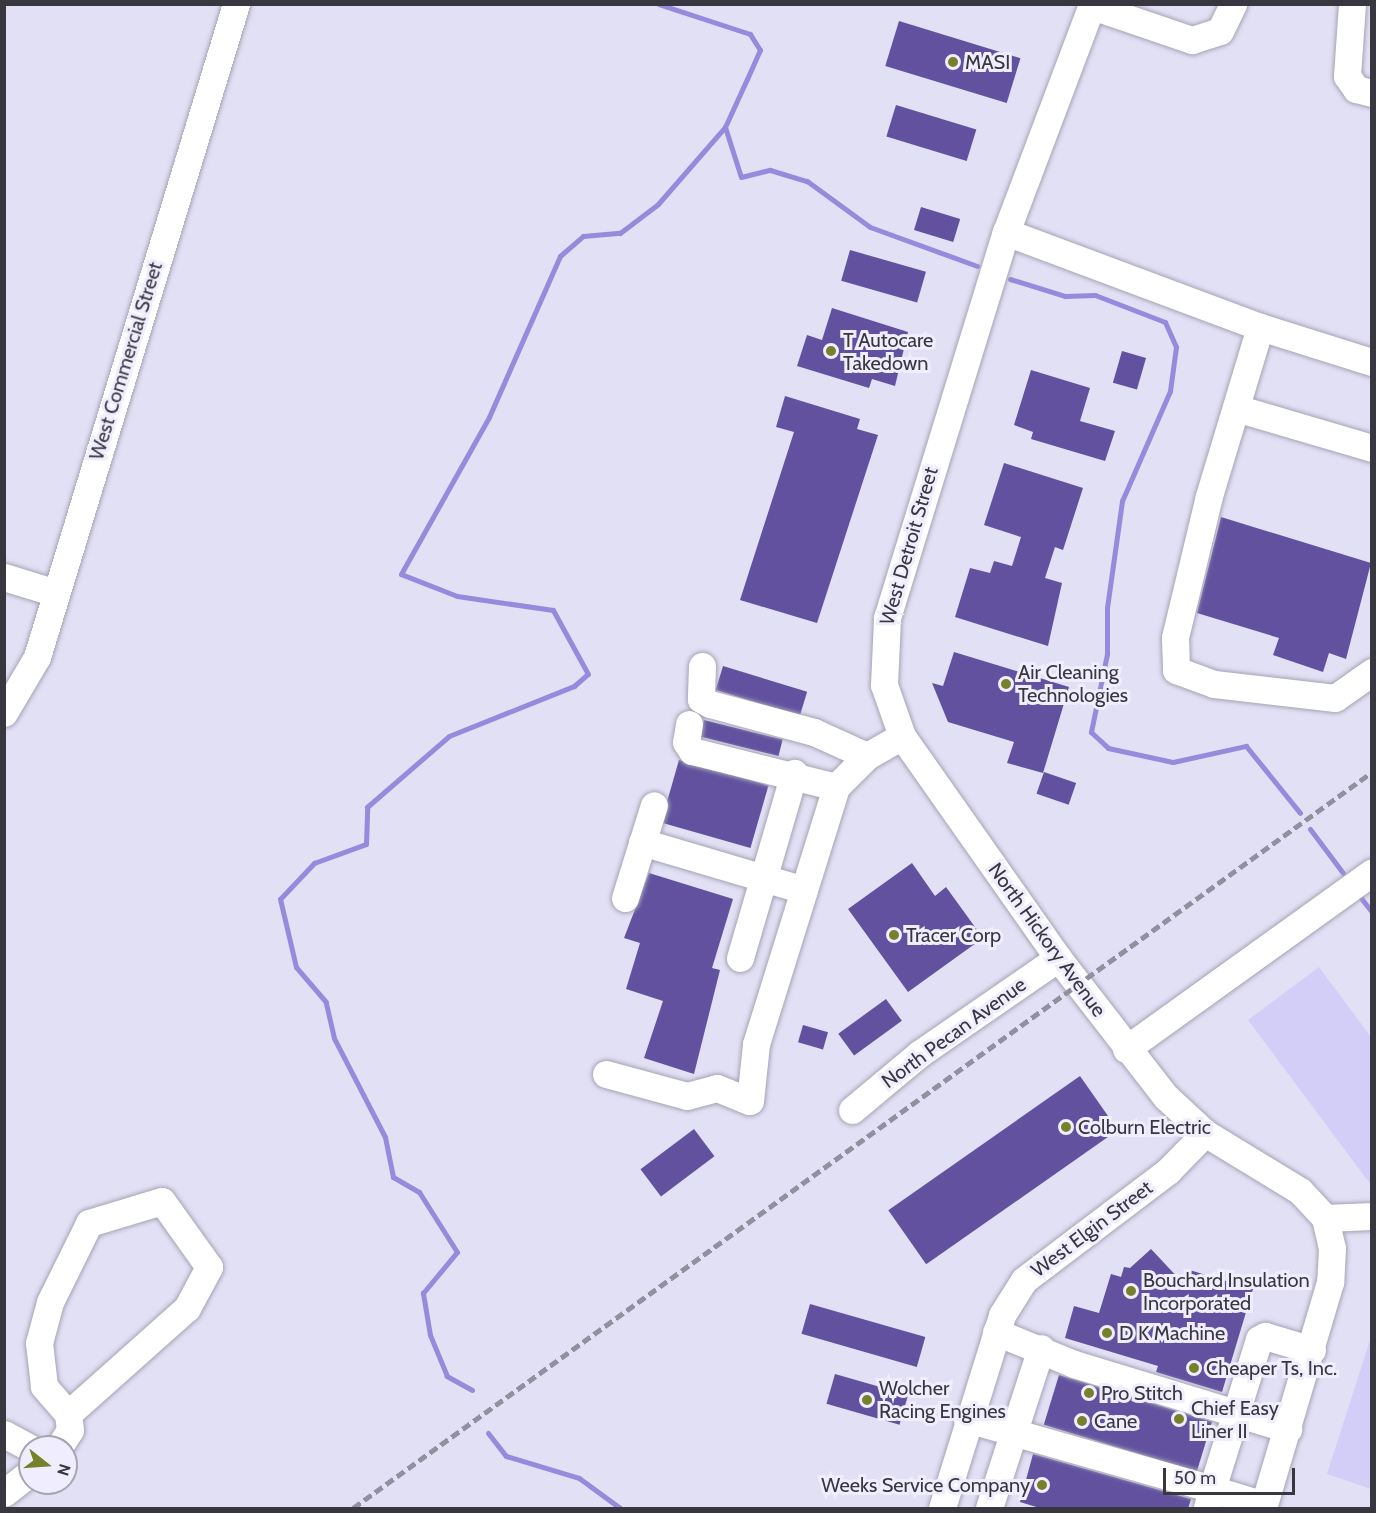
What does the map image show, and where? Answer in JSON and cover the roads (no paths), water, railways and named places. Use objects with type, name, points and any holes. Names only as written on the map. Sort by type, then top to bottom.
[{"type":"street","name":"West Commercial Street","points":[[4,713],[37,657],[236,4]]},
{"type":"street","points":[[1092,5],[1192,40],[1220,32],[1233,4]]},
{"type":"street","points":[[1352,4],[1347,76],[1356,89],[1371,93]]},
{"type":"street","name":"West Detroit Street","points":[[902,736],[884,685],[886,618],[1006,232],[1092,5]]},
{"type":"street","points":[[1006,232],[1260,327],[1371,362]]},
{"type":"street","points":[[1260,327],[1175,638],[1176,670],[1214,684],[1335,698],[1371,672]]},
{"type":"street","points":[[1236,408],[1371,448]]},
{"type":"street","points":[[4,577],[56,593]]},
{"type":"street","points":[[702,666],[701,699],[710,704],[824,735],[867,756]]},
{"type":"street","points":[[689,724],[686,742],[692,751],[772,774],[794,773],[837,787]]},
{"type":"street","points":[[606,1074],[687,1096],[717,1088],[750,1101],[756,1044],[837,787],[867,756],[902,736]]},
{"type":"street","name":"North Hickory Avenue","points":[[902,736],[1058,958],[1126,1049],[1205,1133],[1300,1191],[1324,1218]]},
{"type":"street","points":[[740,958],[761,879],[794,773]]},
{"type":"street","points":[[625,898],[654,805]]},
{"type":"street","points":[[642,842],[804,890]]},
{"type":"street","points":[[1126,1049],[1371,872]]},
{"type":"street","name":"North Pecan Avenue","points":[[852,1110],[919,1054],[1058,958]]},
{"type":"street","name":"West Elgin Street","points":[[944,1501],[996,1332],[1024,1280],[1168,1171],[1205,1133]]},
{"type":"street","points":[[67,1435],[70,1430],[68,1413],[44,1386],[39,1343],[50,1302],[89,1223],[162,1201],[209,1267],[187,1308],[68,1413]]},
{"type":"street","points":[[968,1419],[1014,1428],[1210,1499],[1263,1507],[1312,1350],[1330,1282],[1332,1248],[1324,1218],[1354,1212],[1371,1216]]},
{"type":"street","points":[[996,1332],[1288,1429]]},
{"type":"street","points":[[1210,1499],[1259,1339],[1265,1336],[1312,1350]]},
{"type":"street","points":[[944,1501],[993,1508],[1014,1428],[1041,1348]]},
{"type":"street","points":[[4,1434],[18,1442]]},
{"type":"street","points":[[4,1493],[18,1482]]},
{"type":"waterway","points":[[472,1390],[447,1376],[430,1335],[423,1293],[457,1252],[419,1192],[393,1177],[385,1137],[334,1038],[326,1002],[296,967],[280,899],[314,863],[366,844],[367,807],[449,736],[574,686],[588,674],[553,610],[457,596],[401,574],[489,417],[560,256],[583,236],[620,233],[658,204],[725,127],[747,79],[760,50],[750,34],[659,4]]},
{"type":"waterway","points":[[725,127],[741,177],[770,170],[807,181],[870,227],[977,266]]},
{"type":"waterway","points":[[1010,279],[1065,296],[1095,295],[1165,322],[1176,347],[1170,391],[1122,501],[1107,608],[1107,654],[1091,732],[1108,748],[1173,762],[1246,746],[1300,813]]},
{"type":"waterway","points":[[1310,829],[1343,873]]},
{"type":"waterway","points":[[1361,898],[1372,912]]},
{"type":"waterway","points":[[488,1433],[506,1456],[579,1478],[620,1508]]},
{"type":"railway","points":[[353,1508],[1372,772]]},
{"type":"place","name":"MASI","points":[[953,62]]},
{"type":"place","name":"T Autocare Takedown","points":[[831,351]]},
{"type":"place","name":"Air Cleaning Technologies","points":[[1006,684]]},
{"type":"place","name":"Tracer Corp","points":[[894,935]]},
{"type":"place","name":"Colburn Electric","points":[[1066,1127]]},
{"type":"place","name":"Bouchard Insulation Incorporated","points":[[1131,1291]]},
{"type":"place","name":"D K Machine","points":[[1107,1333]]},
{"type":"place","name":"Cheaper Ts, Inc.","points":[[1194,1368]]},
{"type":"place","name":"Pro Stitch","points":[[1089,1393]]},
{"type":"place","name":"Wolcher Racing Engines","points":[[867,1400]]},
{"type":"place","name":"Chief Easy Liner II","points":[[1179,1419]]},
{"type":"place","name":"Cane","points":[[1082,1421]]},
{"type":"place","name":"Weeks Service Company","points":[[1042,1485]]}]
